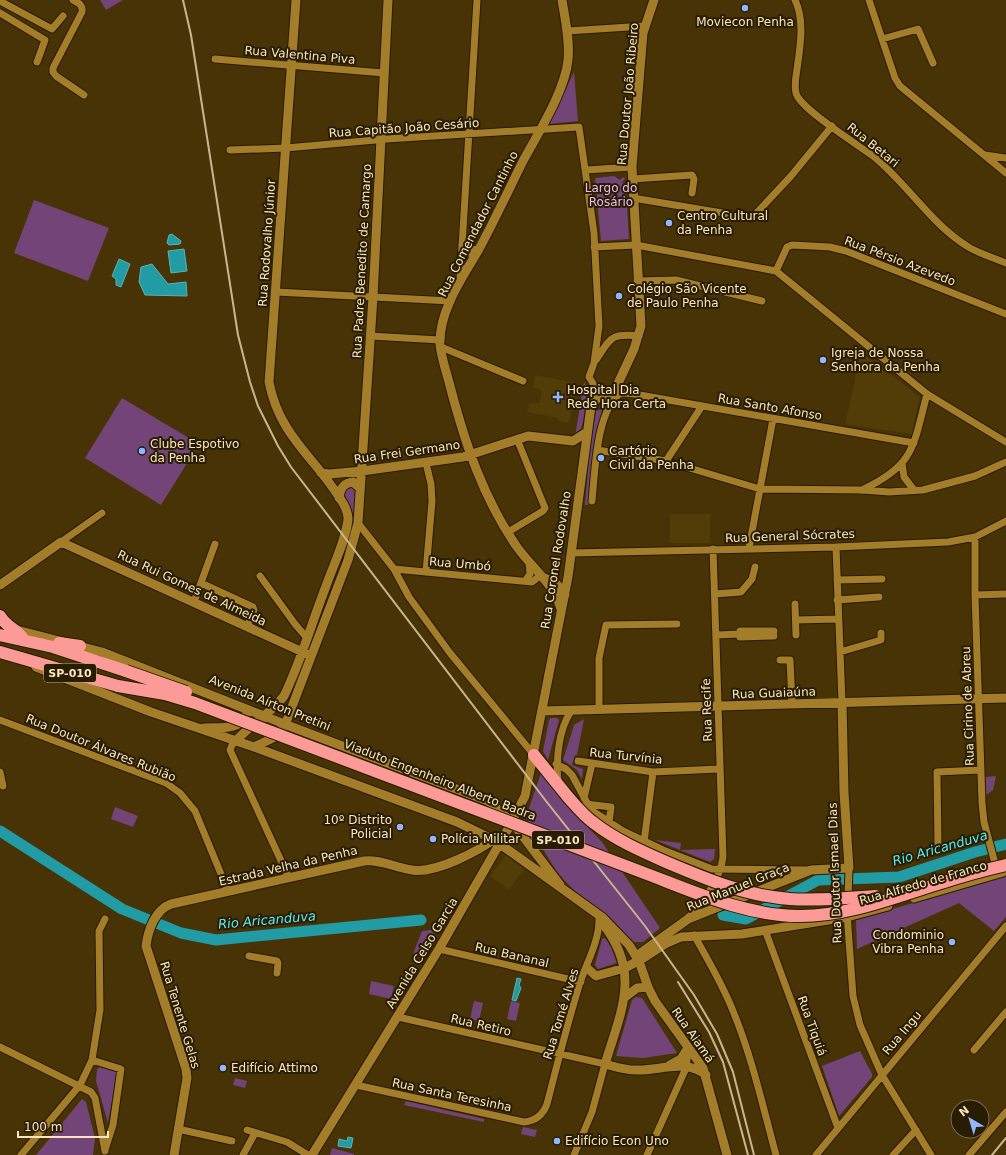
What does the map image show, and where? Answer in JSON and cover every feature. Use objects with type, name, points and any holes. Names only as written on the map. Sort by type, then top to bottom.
[{"type":"highway","points":[[0,616],[4,623],[24,640]]},
{"type":"highway","name":"SP-010","points":[[0,635],[46,646]]},
{"type":"highway","points":[[46,646],[51,642],[80,646]]},
{"type":"highway","name":"Viaduto Engenheiro Alberto Badra","points":[[46,646],[126,671],[698,887],[736,899],[775,907],[813,909],[855,902],[1000,859]]},
{"type":"highway","name":"SP-010","points":[[3,654],[21,659]]},
{"type":"highway","name":"Viaduto Engenheiro Alberto Badra","points":[[21,659],[118,686],[165,694],[195,702],[674,884],[710,897],[758,911],[799,916],[851,910],[942,882],[1003,870]]},
{"type":"highway","points":[[534,755],[568,797],[593,822],[609,834],[636,849],[721,884],[751,894],[809,900],[875,896]]},
{"type":"main road","name":"Rua Rodovalho Júnior","points":[[236,741],[242,733],[264,716],[284,696],[302,652],[347,524],[346,511],[339,498],[321,472],[302,451],[282,422],[273,402],[269,382],[296,0]]},
{"type":"main road","name":"Rua Padre Benedito de Camargo","points":[[285,725],[351,549],[358,523],[373,297],[388,0]]},
{"type":"main road","name":"Rua Comendador Cantinho","points":[[440,343],[451,302],[460,281],[478,250],[540,129],[566,74],[568,60],[567,31],[562,0]]},
{"type":"main road","name":"Rua Doutor João Ribeiro","points":[[639,336],[641,326],[637,281],[632,168],[645,26],[654,0]]},
{"type":"main road","points":[[463,245],[468,252],[478,250]]},
{"type":"main road","points":[[600,395],[618,389],[639,336]]},
{"type":"main road","points":[[440,343],[456,409],[470,455],[486,492],[508,532],[529,562],[543,577],[558,600],[561,611]]},
{"type":"main road","name":"Rua Coronel Rodovalho","points":[[534,755],[565,595],[591,406],[600,395]]},
{"type":"main road","name":"Rua Frei Germano","points":[[321,472],[330,474],[426,463],[470,455],[517,439],[533,436],[573,441],[587,432]]},
{"type":"main road","points":[[339,498],[341,490],[346,484],[353,482],[360,488]]},
{"type":"main road","points":[[0,585],[61,542]]},
{"type":"main road","name":"Rua Rui Gomes de Almeida","points":[[61,542],[312,656]]},
{"type":"main road","points":[[543,577],[555,582],[565,595]]},
{"type":"main road","name":"Avenida Aírton Pretini","points":[[10,628],[102,652],[285,725],[488,801],[538,853],[567,892]]},
{"type":"main road","points":[[21,659],[49,673],[254,747],[475,830],[497,842],[567,892]]},
{"type":"main road","name":"Rua Guaiaúna","points":[[542,711],[567,714],[599,710],[1006,698]]},
{"type":"main road","name":"Rua Doutor Ismael Dias","points":[[842,702],[844,792],[849,870]]},
{"type":"main road","points":[[199,728],[238,725],[244,720],[244,708]]},
{"type":"main road","points":[[254,747],[273,738],[285,725]]},
{"type":"main road","points":[[510,825],[525,796],[534,755]]},
{"type":"main road","name":"Estrada Velha da Penha","points":[[150,931],[157,914],[161,909],[171,904],[370,860],[422,871],[468,855],[497,842],[510,825]]},
{"type":"main road","points":[[475,830],[484,847],[488,863]]},
{"type":"main road","name":"Avenida Celso Garcia","points":[[312,1155],[439,949],[488,863],[497,842]]},
{"type":"main road","points":[[521,859],[532,857],[538,853]]},
{"type":"main road","name":"Rua Manuel Graça","points":[[588,968],[596,976],[624,966],[637,959],[688,919],[811,870],[849,870]]},
{"type":"main road","name":"Rua Alfredo de Franco","points":[[637,959],[674,939],[694,935],[720,936],[847,917],[870,912],[1003,870]]},
{"type":"main road","name":"Rua Aiamá","points":[[567,892],[623,937],[637,959],[648,987],[662,1012],[688,1048],[701,1063],[706,1075],[727,1155]]},
{"type":"main road","points":[[597,916],[616,944],[624,966],[626,986],[605,1064],[639,1070],[670,1065],[681,1059],[688,1048]]},
{"type":"main road","name":"Rua Tenente Gelas","points":[[150,931],[146,946],[186,1069],[187,1078],[174,1155]]},
{"type":"main road","points":[[624,998],[637,988],[648,987]]},
{"type":"main road","points":[[670,1065],[695,1069],[706,1075]]},
{"type":"street","points":[[73,0],[80,4],[83,8],[82,12],[53,68],[53,72],[56,76],[84,95]]},
{"type":"street","points":[[460,281],[477,0]]},
{"type":"street","points":[[790,0],[793,6],[797,8]]},
{"type":"street","name":"Rua Betari","points":[[795,0],[800,19],[800,48],[796,93],[801,102],[874,157],[946,230],[961,242],[981,254],[1006,263]]},
{"type":"street","points":[[869,0],[895,78],[900,86],[1006,173]]},
{"type":"street","points":[[0,1],[52,29],[63,16]]},
{"type":"street","points":[[0,13],[45,40],[37,62]]},
{"type":"street","points":[[567,31],[645,26]]},
{"type":"street","points":[[882,39],[918,29],[932,63]]},
{"type":"street","name":"Rua Valentina Piva","points":[[215,59],[384,73]]},
{"type":"street","points":[[633,198],[747,219],[756,216],[832,126]]},
{"type":"street","name":"Rua Capitão João Cesário","points":[[230,150],[286,148],[380,140],[580,127],[586,170]]},
{"type":"street","points":[[985,155],[1006,158]]},
{"type":"street","points":[[610,405],[600,395],[590,380],[599,326],[594,247],[586,170],[632,168]]},
{"type":"street","points":[[633,179],[692,175],[694,179],[692,194]]},
{"type":"street","points":[[594,247],[636,245],[776,271],[927,394],[1006,442]]},
{"type":"street","name":"Rua Pérsio Azevedo","points":[[776,271],[787,246],[830,247],[846,251],[1006,314]]},
{"type":"street","points":[[637,281],[682,281],[762,301]]},
{"type":"street","points":[[276,292],[451,302]]},
{"type":"street","points":[[594,363],[613,337],[624,335],[639,336]]},
{"type":"street","points":[[370,336],[440,343],[523,381]]},
{"type":"street","points":[[592,501],[597,450],[601,432],[610,405],[618,389]]},
{"type":"street","name":"Rua Santo Afonso","points":[[618,389],[702,406],[914,443]]},
{"type":"street","points":[[862,490],[884,479],[908,456],[914,443],[927,394]]},
{"type":"street","points":[[666,461],[702,406]]},
{"type":"street","points":[[749,548],[774,419]]},
{"type":"street","points":[[508,532],[543,512],[545,508],[517,439]]},
{"type":"street","points":[[597,450],[666,461],[760,489],[862,490],[889,492],[923,490],[943,486],[974,476],[1006,462]]},
{"type":"street","points":[[426,463],[432,492],[426,572]]},
{"type":"street","points":[[902,463],[904,477],[914,490]]},
{"type":"street","points":[[61,542],[102,513]]},
{"type":"street","name":"Rua General Sócrates","points":[[571,553],[836,547],[948,542],[975,537],[1006,521]]},
{"type":"street","points":[[358,523],[394,569],[409,597],[450,653],[534,755]]},
{"type":"street","name":"Rua Cirino de Abreu","points":[[975,537],[975,595],[982,803],[989,839],[1000,859],[1003,870]]},
{"type":"street","points":[[194,602],[205,576],[204,571],[215,544]]},
{"type":"street","name":"Rua Doutor Ismael Dias","points":[[836,547],[842,702]]},
{"type":"street","name":"Rua Recife","points":[[713,549],[723,857],[721,870]]},
{"type":"street","points":[[525,581],[530,574],[529,562]]},
{"type":"street","points":[[715,594],[741,592],[752,580],[754,567]]},
{"type":"street","name":"Rua Umbó","points":[[394,569],[532,582],[543,577]]},
{"type":"street","points":[[260,576],[307,638]]},
{"type":"street","points":[[837,580],[882,579]]},
{"type":"street","points":[[202,583],[253,607],[254,610],[248,627]]},
{"type":"street","points":[[975,595],[1006,594]]},
{"type":"street","points":[[837,600],[880,597]]},
{"type":"street","points":[[795,604],[796,635]]},
{"type":"street","points":[[796,620],[838,619]]},
{"type":"street","points":[[599,710],[599,658],[606,625],[677,624]]},
{"type":"street","points":[[716,635],[740,634],[740,631],[774,633]]},
{"type":"street","points":[[840,652],[881,640],[881,633]]},
{"type":"street","points":[[780,660],[790,660],[792,704]]},
{"type":"street","points":[[558,783],[556,764],[567,714]]},
{"type":"street","name":"Rua Doutor Álvares Rubião","points":[[0,720],[166,783],[180,793],[195,811],[228,891]]},
{"type":"street","points":[[236,741],[230,750],[289,878]]},
{"type":"street","name":"Rua Turvínia","points":[[578,761],[653,772],[719,769]]},
{"type":"street","points":[[556,764],[566,769],[572,775],[591,810],[609,823],[644,842],[706,867],[721,870],[811,870]]},
{"type":"street","points":[[585,801],[592,764]]},
{"type":"street","points":[[938,845],[937,772],[981,770]]},
{"type":"street","points":[[0,772],[3,786]]},
{"type":"street","points":[[644,842],[653,772]]},
{"type":"street","points":[[585,801],[611,806],[609,823]]},
{"type":"street","points":[[688,919],[705,898],[721,870]]},
{"type":"street","name":"Rua Doutor Ismael Dias","points":[[849,870],[847,917],[853,996],[860,1025],[882,1075],[931,1155]]},
{"type":"street","name":"Rua Tomé Alves","points":[[541,1115],[547,1104],[580,982],[588,968],[598,935],[597,916]]},
{"type":"street","points":[[21,1155],[80,1085],[92,1060],[100,1010],[99,931],[105,919]]},
{"type":"street","name":"Rua Ingu","points":[[816,1155],[1005,928]]},
{"type":"street","name":"Rua Tiquiá","points":[[765,930],[838,1128]]},
{"type":"street","points":[[694,935],[710,962],[733,1011],[745,1042],[776,1155]]},
{"type":"street","name":"Rua Bananal","points":[[439,949],[580,982]]},
{"type":"street","points":[[249,956],[277,961],[277,973]]},
{"type":"street","points":[[974,1050],[1006,1012]]},
{"type":"street","name":"Rua Retiro","points":[[398,1017],[605,1064]]},
{"type":"street","points":[[0,1047],[80,1085],[90,1092],[95,1098],[104,1153]]},
{"type":"street","points":[[647,1155],[686,1068],[688,1048]]},
{"type":"street","points":[[92,1060],[121,1069],[113,1125],[104,1153]]},
{"type":"street","points":[[574,1155],[592,1112],[605,1064]]},
{"type":"street","points":[[670,1065],[680,1080]]},
{"type":"street","name":"Rua Santa Teresinha","points":[[356,1085],[524,1122],[534,1120],[541,1115]]},
{"type":"street","points":[[969,1155],[1006,1112]]},
{"type":"street","points":[[178,1129],[232,1141]]},
{"type":"street","points":[[247,1130],[287,1142],[308,1155]]},
{"type":"street","points":[[893,1155],[916,1130]]},
{"type":"street","points":[[243,1155],[255,1133]]},
{"type":"shaded area","points":[[861,352],[920,397],[912,434],[845,424]]},
{"type":"shaded area","name":"Hospital Dia Rede Hora Certa","points":[[535,375],[577,383],[569,423],[559,421],[558,418],[527,412],[530,403],[539,403],[542,391],[533,387]]},
{"type":"shaded area","points":[[670,514],[710,514],[710,543],[670,543]]},
{"type":"shaded area","points":[[506,855],[524,869],[509,890],[490,876]]},
{"type":"green space","points":[[100,0],[123,0],[106,10]]},
{"type":"green space","points":[[574,72],[578,121],[549,124]]},
{"type":"green space","name":"Largo do Rosário","points":[[614,176],[620,180],[623,177],[625,179],[622,182],[626,187],[629,239],[601,241],[595,178]]},
{"type":"green space","points":[[34,200],[109,228],[88,281],[14,253]]},
{"type":"green space","points":[[584,382],[593,394],[586,403],[582,427],[575,436]]},
{"type":"green space","name":"Clube Espotivo da Penha","points":[[122,398],[199,444],[161,505],[85,458]]},
{"type":"green space","points":[[602,409],[591,469],[591,504],[585,505],[590,448],[596,411]]},
{"type":"green space","points":[[353,486],[357,489],[353,523],[344,493],[346,489]]},
{"type":"green space","points":[[551,718],[557,718],[559,720],[548,760],[543,751],[549,720]]},
{"type":"green space","points":[[584,719],[577,755],[575,755],[572,765],[583,769],[582,779],[577,770],[563,760],[574,725]]},
{"type":"green space","points":[[541,773],[564,803],[602,842],[660,928],[643,942],[634,942],[581,896],[564,880],[548,858],[526,817]]},
{"type":"green space","points":[[996,776],[993,790],[986,795],[985,777]]},
{"type":"green space","points":[[115,807],[138,816],[133,827],[111,819]]},
{"type":"green space","points":[[655,840],[681,843],[680,850]]},
{"type":"green space","points":[[715,849],[714,859],[710,862],[680,850]]},
{"type":"green space","points":[[1006,875],[1006,917],[994,931],[959,903],[857,949],[856,920]]},
{"type":"green space","points":[[438,929],[422,955],[413,954],[422,931]]},
{"type":"green space","points":[[605,938],[611,947],[617,963],[598,969],[595,965],[602,939]]},
{"type":"green space","points":[[371,981],[394,986],[391,999],[369,994]]},
{"type":"green space","points":[[636,997],[642,998],[677,1053],[643,1058],[616,1056],[632,1000]]},
{"type":"green space","points":[[474,1001],[483,1003],[479,1021],[470,1019]]},
{"type":"green space","points":[[511,1001],[520,1003],[516,1021],[507,1019]]},
{"type":"green space","points":[[860,1051],[872,1074],[872,1077],[839,1116],[822,1066]]},
{"type":"green space","points":[[100,1067],[115,1071],[117,1073],[108,1123],[96,1081],[97,1069]]},
{"type":"green space","points":[[235,1078],[247,1081],[245,1088],[233,1085]]},
{"type":"green space","points":[[82,1099],[86,1102],[95,1138],[93,1155],[36,1155]]},
{"type":"green space","points":[[406,1101],[484,1119],[484,1122],[404,1105]]},
{"type":"green space","points":[[523,1127],[537,1130],[535,1137],[521,1134]]},
{"type":"green space","points":[[332,1148],[354,1154],[354,1155],[330,1155]]},
{"type":"water","points":[[172,234],[181,241],[180,244],[169,245],[167,243],[169,235]]},
{"type":"water","points":[[184,249],[187,271],[171,273],[168,251]]},
{"type":"water","points":[[119,259],[130,264],[121,287],[116,285],[116,279],[112,276]]},
{"type":"water","points":[[152,264],[168,284],[186,282],[187,296],[145,295],[139,282],[141,267]]},
{"type":"water","points":[[517,978],[521,979],[519,985],[521,988],[516,1001],[512,1000]]},
{"type":"water","points":[[348,1137],[353,1138],[351,1148],[338,1146],[339,1139],[347,1141]]},
{"type":"waterway","name":"Rio Aricanduva","points":[[0,831],[122,909],[181,933],[216,940],[421,920]]},
{"type":"waterway","name":"Rio Aricanduva","points":[[723,915],[746,919],[818,880],[899,877],[975,852],[1006,844]]},
{"type":"railway","points":[[183,0],[191,35],[238,335],[258,406],[278,446],[291,467],[546,801],[645,926],[694,995],[717,1034],[733,1072],[754,1155]]},
{"type":"railway","points":[[678,982],[709,1032],[723,1062],[748,1155]]},
{"type":"railway","points":[[992,1155],[1006,1138]]},
{"type":"place","name":"Moviecon Penha","points":[[745,8]]},
{"type":"place","name":"Centro Cultural da Penha","points":[[669,223]]},
{"type":"place","name":"Colégio São Vicente de Paulo Penha","points":[[619,296]]},
{"type":"place","name":"Igreja de Nossa Senhora da Penha","points":[[823,360]]},
{"type":"place","name":"Hospital Dia Rede Hora Certa","points":[[558,397]]},
{"type":"place","name":"Clube Espotivo da Penha","points":[[142,451]]},
{"type":"place","name":"Cartório Civil da Penha","points":[[601,458]]},
{"type":"place","name":"10º Distrito Policial","points":[[400,827]]},
{"type":"place","name":"Polícia Militar","points":[[433,839]]},
{"type":"place","name":"Condominio Vibra Penha","points":[[952,942]]},
{"type":"place","name":"Edifício Attimo","points":[[223,1068]]},
{"type":"place","name":"Edifício Econ Uno","points":[[557,1141]]}]
